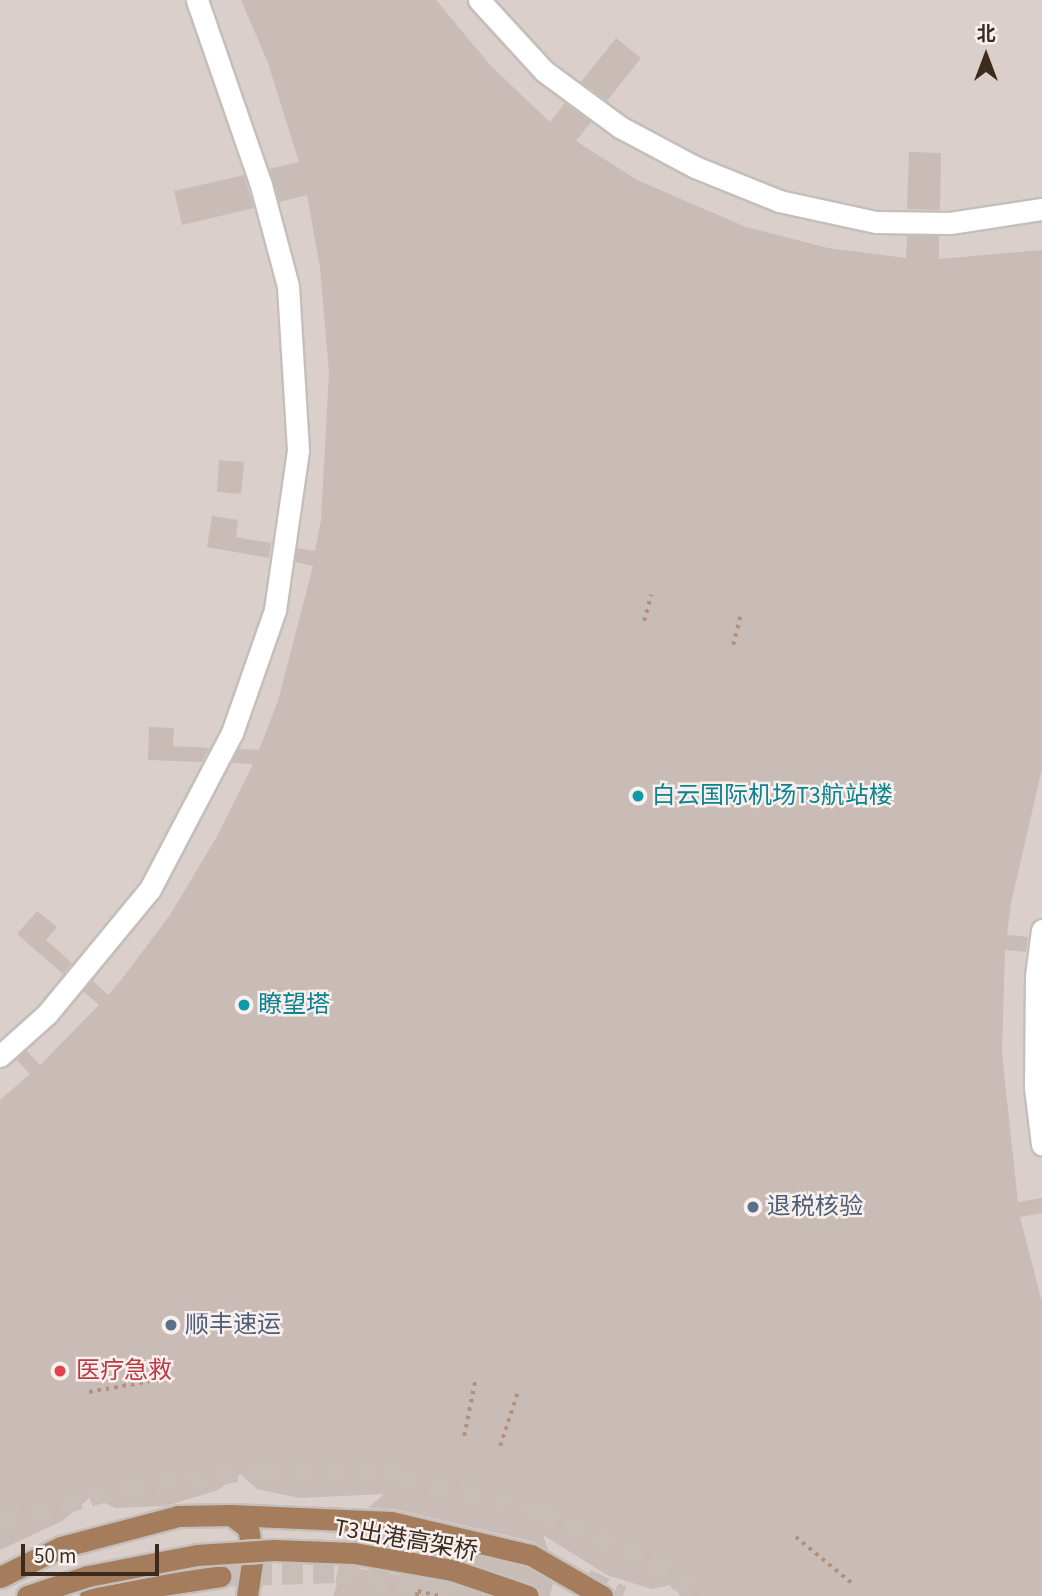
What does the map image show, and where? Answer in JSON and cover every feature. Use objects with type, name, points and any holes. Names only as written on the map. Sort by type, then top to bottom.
[{"type":"main road","points":[[231,1515],[248,1528],[253,1556],[247,1596]]},
{"type":"main road","points":[[0,1577],[61,1547],[178,1516],[231,1515],[391,1522],[531,1555],[602,1596]]},
{"type":"main road","name":"T3出港高架桥","points":[[27,1596],[88,1576],[197,1555],[274,1550],[354,1553],[452,1570],[528,1596]]},
{"type":"main road","points":[[90,1596],[219,1576]]},
{"type":"lane","points":[[0,1056],[47,1014],[150,889],[232,733],[275,610],[298,450],[288,286],[253,161],[197,0]]},
{"type":"lane","points":[[479,0],[544,71],[620,127],[695,167],[779,201],[876,222],[950,223],[1042,209]]},
{"type":"lane","points":[[1042,930],[1036,976],[1035,1087],[1042,1145]]},
{"type":"path","points":[[644,621],[651,596]]},
{"type":"path","points":[[733,645],[740,617]]},
{"type":"path","points":[[89,1392],[162,1379]]},
{"type":"path","points":[[464,1436],[475,1381]]},
{"type":"path","points":[[500,1446],[518,1391]]},
{"type":"path","points":[[796,1537],[853,1584]]},
{"type":"path","points":[[416,1596],[418,1591],[439,1596]]},
{"type":"shaded area","name":"白云国际机场T3航站楼","points":[[0,0],[1042,0],[1042,1596],[0,1596]]},
{"type":"building","name":"白云国际机场T3航站楼","points":[[241,0],[436,0],[491,66],[550,122],[565,103],[591,122],[576,141],[637,180],[746,227],[828,248],[906,258],[907,236],[939,236],[939,259],[1042,250],[1042,769],[1011,903],[1007,935],[1028,937],[1026,952],[1005,950],[1002,1054],[1018,1202],[1042,1198],[1042,1213],[1020,1217],[1042,1302],[1042,1596],[680,1596],[675,1584],[652,1589],[607,1575],[543,1535],[548,1550],[534,1542],[394,1509],[368,1508],[384,1494],[299,1498],[257,1489],[240,1474],[218,1490],[166,1506],[115,1508],[92,1496],[62,1521],[0,1550],[0,1100],[30,1074],[16,1059],[26,1050],[40,1065],[99,1005],[83,991],[92,980],[108,995],[121,980],[170,915],[216,838],[253,764],[231,763],[238,749],[259,750],[278,701],[313,566],[295,562],[297,548],[315,551],[321,520],[329,372],[320,268],[307,195],[279,202],[269,169],[299,162],[268,63]]},
{"type":"building","points":[[616,38],[641,58],[607,101],[581,82]]},
{"type":"building","points":[[909,152],[941,153],[940,210],[907,209]]},
{"type":"building","points":[[244,175],[254,208],[182,225],[174,191]]},
{"type":"building","points":[[219,460],[244,462],[241,494],[217,492]]},
{"type":"building","points":[[212,516],[238,520],[236,537],[271,543],[269,558],[207,547]]},
{"type":"building","points":[[149,727],[174,728],[173,746],[209,748],[202,762],[148,760]]},
{"type":"building","points":[[37,911],[57,927],[46,940],[72,963],[63,974],[17,934]]},
{"type":"building","points":[[351,1533],[389,1535],[526,1567],[553,1583],[550,1596],[541,1596],[532,1584],[456,1558],[350,1540]]},
{"type":"building","points":[[343,1566],[449,1583],[487,1596],[333,1596]]},
{"type":"tunnel","points":[[0,1521],[124,1486],[261,1468],[400,1475],[538,1510],[649,1561],[705,1596]]},
{"type":"tunnel","points":[[220,1576],[337,1572],[468,1596]]},
{"type":"tunnel","points":[[586,1579],[622,1596]]},
{"type":"place","name":"白云国际机场T3航站楼","points":[[638,796]]},
{"type":"place","name":"瞭望塔","points":[[244,1005]]},
{"type":"place","name":"退税核验","points":[[753,1207]]},
{"type":"place","name":"顺丰速运","points":[[171,1325]]},
{"type":"place","name":"医疗急救","points":[[60,1371]]}]
